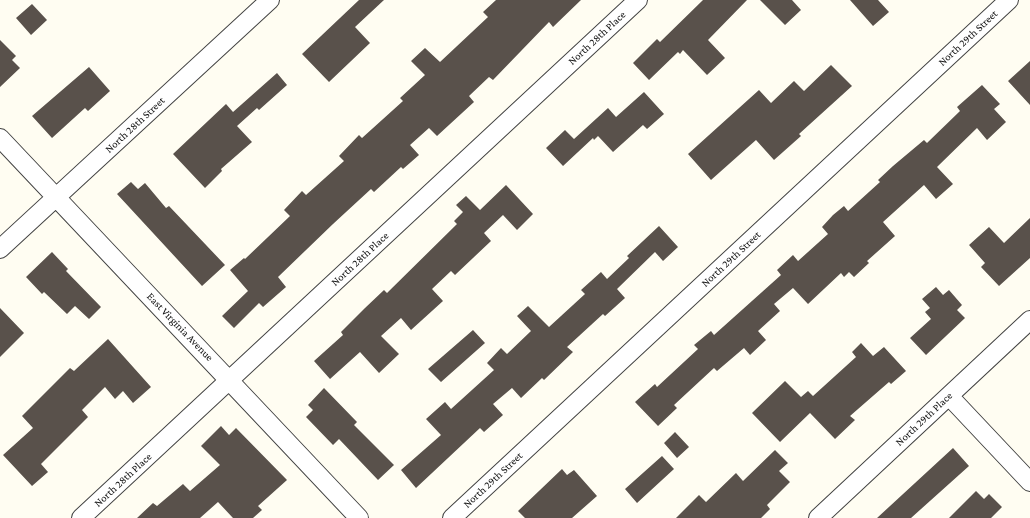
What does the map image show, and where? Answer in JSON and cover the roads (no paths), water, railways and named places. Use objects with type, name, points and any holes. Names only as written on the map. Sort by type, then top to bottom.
[{"type":"street","name":"North 28th Street","points":[[0,249],[270,0]]},
{"type":"street","name":"North 28th Place","points":[[81,518],[638,0]]},
{"type":"street","name":"North 29th Street","points":[[452,518],[1010,0]]},
{"type":"street","name":"East Virginia Avenue","points":[[0,138],[359,518]]},
{"type":"street","name":"North 29th Place","points":[[818,518],[1030,320]]},
{"type":"street","points":[[949,396],[1030,482]]}]
